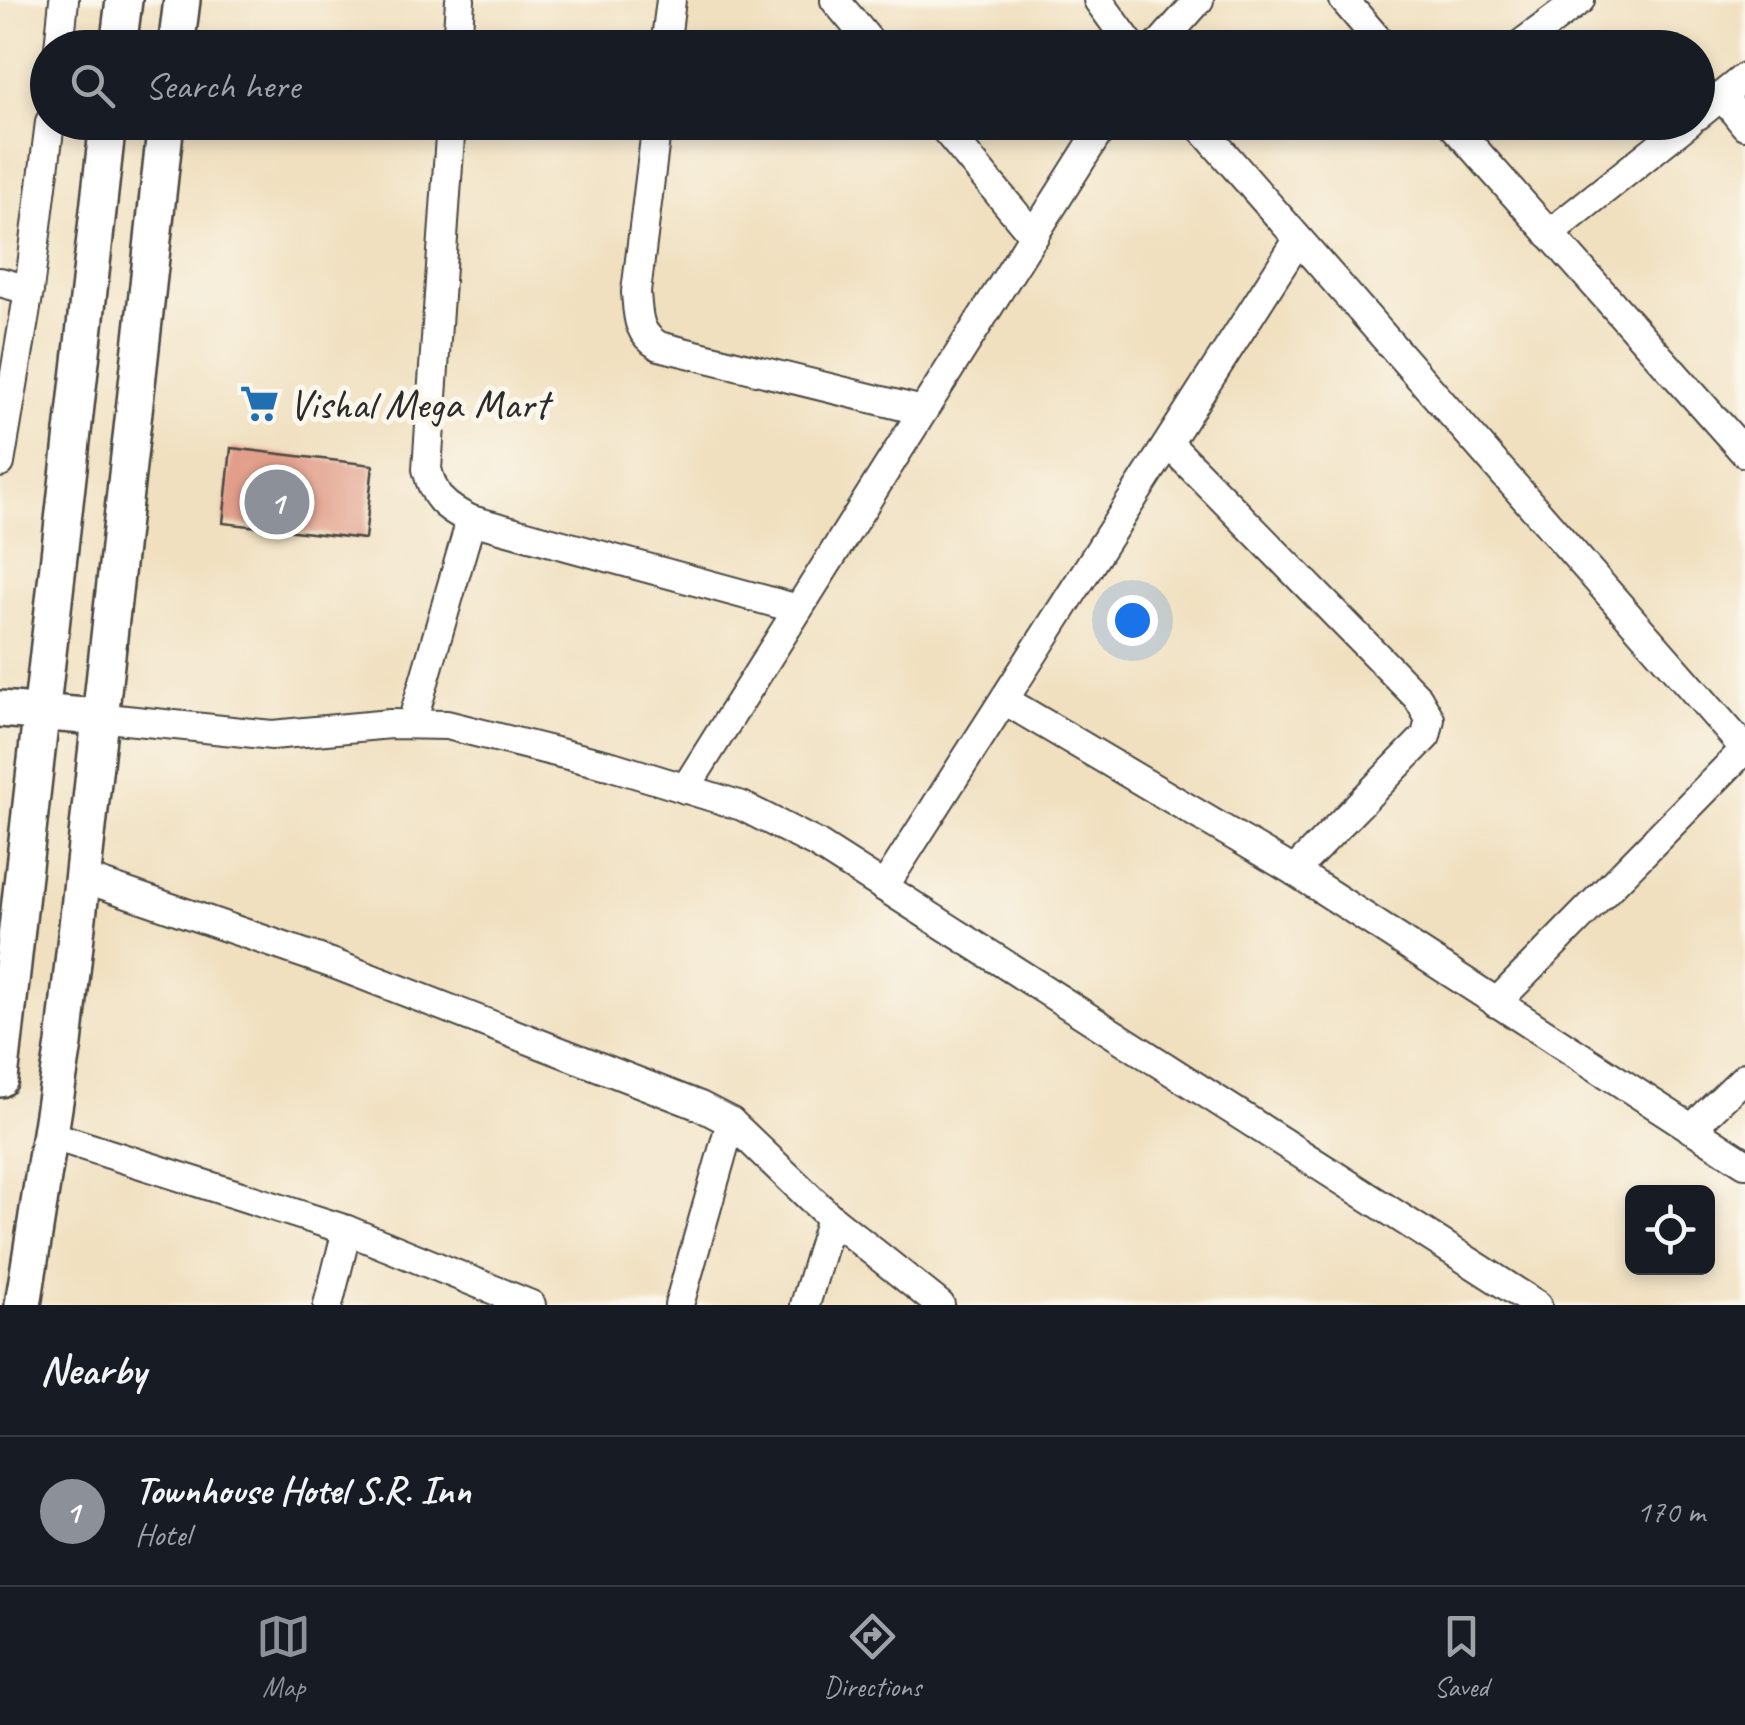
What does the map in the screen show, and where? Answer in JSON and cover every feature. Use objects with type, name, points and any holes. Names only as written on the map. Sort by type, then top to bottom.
[{"type":"street","points":[[61,30],[64,0]]},
{"type":"street","points":[[120,30],[124,0]]},
{"type":"street","points":[[178,30],[182,0]]},
{"type":"street","points":[[458,30],[460,0]]},
{"type":"street","points":[[668,30],[671,0]]},
{"type":"street","points":[[836,0],[861,30]]},
{"type":"street","points":[[1098,0],[1120,30]]},
{"type":"street","points":[[1172,30],[1199,0]]},
{"type":"street","points":[[1344,0],[1370,30]]},
{"type":"street","points":[[1540,30],[1580,0]]},
{"type":"street","points":[[1715,102],[1745,78]]},
{"type":"street","points":[[1722,96],[1745,124]]},
{"type":"street","points":[[0,463],[30,290],[48,140]]},
{"type":"street","points":[[0,1079],[106,140]]},
{"type":"street","points":[[23,1305],[50,1136],[164,140]]},
{"type":"street","points":[[450,140],[427,468],[432,490],[444,508],[471,520],[798,609]]},
{"type":"street","points":[[654,140],[636,292],[638,319],[645,337],[659,346],[923,411]]},
{"type":"street","points":[[953,140],[1034,236]]},
{"type":"street","points":[[685,788],[1094,140]]},
{"type":"street","points":[[1212,140],[1745,749],[1496,1002]]},
{"type":"street","points":[[1466,140],[1745,453]]},
{"type":"street","points":[[1550,234],[1666,140]]},
{"type":"street","points":[[884,887],[1298,240]]},
{"type":"street","points":[[0,282],[30,290]]},
{"type":"street","points":[[1170,445],[1418,698],[1430,719],[1426,736],[1294,871]]},
{"type":"street","points":[[412,723],[471,520]]},
{"type":"street","points":[[1006,700],[1294,871],[1745,1163]]},
{"type":"street","points":[[0,709],[272,736],[412,723],[447,725],[685,788],[784,824],[1537,1305]]},
{"type":"street","points":[[81,877],[334,964],[730,1122],[831,1218],[940,1305]]},
{"type":"street","points":[[1691,1129],[1745,1077]]},
{"type":"street","points":[[679,1305],[730,1122]]},
{"type":"street","points":[[50,1136],[347,1230],[530,1305]]},
{"type":"street","points":[[805,1305],[831,1218]]},
{"type":"street","points":[[328,1305],[347,1230]]},
{"type":"building","points":[[231,448],[373,465],[365,539],[223,523]]},
{"type":"place","name":"Vishal Mega Mart","points":[[259,404]]},
{"type":"place","name":"Townhouse Hotel S.R. Inn","points":[[277,502]]}]
